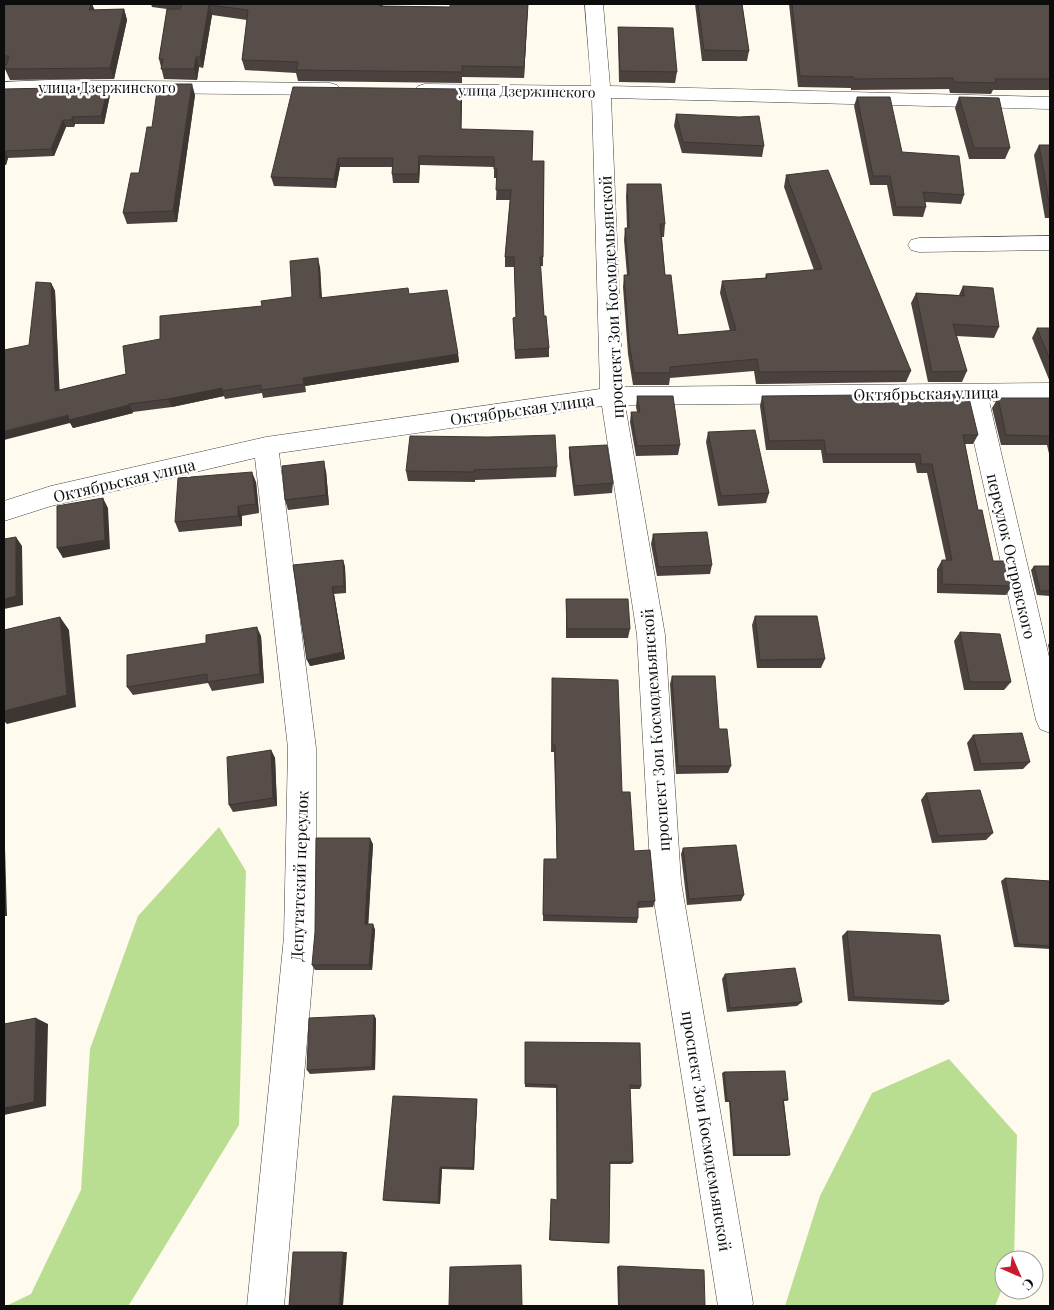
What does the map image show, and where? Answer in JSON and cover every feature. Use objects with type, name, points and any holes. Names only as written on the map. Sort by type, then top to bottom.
[{"type":"street","name":"проспект Зои Космодемьянской","points":[[594,4],[601,92],[612,396],[651,635],[666,882],[735,1303]]},
{"type":"street","name":"улица Дзержинского","points":[[4,88],[49,86],[345,89]]},
{"type":"street","name":"улица Дзержинского","points":[[404,90],[601,92],[1050,103]]},
{"type":"street","points":[[919,245],[1050,243]]},
{"type":"street","name":"Октябрьская улица","points":[[4,511],[51,496],[266,446],[612,396],[1050,392]]},
{"type":"street","name":"переулок Островского","points":[[975,393],[1050,720]]},
{"type":"street","name":"Депутатский переулок","points":[[265,1306],[300,937],[302,748],[266,446]]},
{"type":"green space","points":[[219,827],[246,871],[239,1125],[130,1306],[6,1306],[31,1294],[81,1190],[90,1049],[138,916]]},
{"type":"green space","points":[[949,1059],[1017,1135],[1014,1250],[994,1250],[994,1300],[997,1300],[995,1306],[785,1306],[820,1196],[872,1093]]},
{"type":"building","points":[[4,4],[91,4],[89,10],[124,9],[110,68],[5,69],[9,56],[4,56]]},
{"type":"building","points":[[182,4],[380,4],[379,6],[450,7],[450,4],[528,4],[524,67],[462,66],[462,72],[296,70],[298,62],[242,60],[248,10],[209,5],[200,57],[196,57],[194,69],[161,69],[163,59],[159,59],[167,9],[180,9]]},
{"type":"building","points":[[698,4],[742,4],[749,51],[704,50]]},
{"type":"building","points":[[792,4],[1050,4],[1050,79],[995,79],[996,83],[954,82],[953,78],[854,79],[854,77],[800,76]]},
{"type":"building","points":[[618,27],[673,28],[677,72],[620,71]]},
{"type":"building","points":[[158,84],[192,84],[173,211],[123,213],[131,173],[139,173],[147,127],[152,127]]},
{"type":"building","points":[[108,87],[101,116],[72,117],[72,120],[63,120],[51,149],[5,151],[4,155],[4,89]]},
{"type":"building","points":[[293,87],[461,89],[461,129],[533,131],[532,161],[544,161],[543,257],[540,257],[544,316],[546,316],[549,348],[515,350],[513,318],[516,317],[514,257],[505,257],[511,190],[496,190],[497,169],[494,169],[494,157],[419,156],[418,174],[392,174],[393,158],[338,158],[334,179],[271,177]]},
{"type":"building","points":[[857,97],[890,97],[902,152],[959,156],[964,195],[923,192],[926,207],[896,207],[890,176],[873,176]]},
{"type":"building","points":[[959,97],[999,98],[1010,148],[974,148]]},
{"type":"building","points":[[676,114],[759,116],[764,146],[683,142]]},
{"type":"building","points":[[1039,145],[1050,145],[1050,207]]},
{"type":"building","points":[[828,170],[911,371],[759,372],[757,359],[670,367],[670,373],[634,373],[629,342],[624,275],[629,275],[625,228],[629,228],[627,184],[661,184],[665,224],[660,224],[665,275],[671,275],[678,335],[736,330],[722,281],[767,278],[766,274],[822,269],[786,175]]},
{"type":"building","points":[[318,258],[320,298],[408,288],[409,294],[447,290],[458,354],[303,378],[304,384],[261,390],[261,385],[222,391],[222,388],[168,399],[129,404],[69,420],[68,415],[4,431],[4,350],[29,345],[36,282],[51,283],[55,391],[126,374],[123,346],[160,339],[160,316],[262,306],[261,301],[292,297],[290,261]]},
{"type":"building","points":[[963,286],[993,288],[999,327],[953,324],[967,371],[932,372],[916,293],[964,296]]},
{"type":"building","points":[[1037,328],[1050,328],[1050,360]]},
{"type":"building","points":[[968,394],[978,435],[963,435],[978,510],[982,510],[993,561],[1006,561],[1012,586],[942,584],[942,560],[952,560],[932,464],[921,464],[920,454],[826,454],[824,440],[769,441],[762,396]]},
{"type":"building","points":[[637,396],[673,396],[680,445],[637,446],[631,412],[640,412]]},
{"type":"building","points":[[998,398],[1050,398],[1050,436],[1006,435]]},
{"type":"building","points":[[755,430],[769,493],[721,496],[708,432]]},
{"type":"building","points":[[555,435],[557,467],[474,470],[474,472],[406,471],[410,436],[488,437]]},
{"type":"building","points":[[607,445],[613,483],[575,486],[569,447]]},
{"type":"building","points":[[324,461],[326,495],[285,500],[282,466]]},
{"type":"building","points":[[252,472],[256,504],[238,506],[238,516],[175,522],[178,478]]},
{"type":"building","points":[[103,498],[105,540],[57,548],[57,506]]},
{"type":"building","points":[[707,532],[712,565],[658,567],[653,534]]},
{"type":"building","points":[[16,537],[16,596],[4,599],[4,539]]},
{"type":"building","points":[[343,560],[344,586],[332,587],[343,652],[307,660],[293,565]]},
{"type":"building","points":[[1034,566],[1050,566],[1050,591],[1040,591]]},
{"type":"building","points":[[566,599],[628,599],[630,629],[567,629]]},
{"type":"building","points":[[755,616],[817,616],[825,659],[760,660]]},
{"type":"building","points":[[60,617],[67,695],[4,711],[4,630]]},
{"type":"building","points":[[257,627],[260,674],[207,682],[207,674],[127,687],[127,655],[206,643],[206,635]]},
{"type":"building","points":[[960,632],[1000,634],[1011,682],[970,682]]},
{"type":"building","points":[[672,676],[715,676],[719,729],[727,729],[731,766],[678,766]]},
{"type":"building","points":[[552,678],[618,680],[622,792],[630,792],[634,851],[650,850],[655,901],[638,902],[638,918],[543,915],[544,859],[557,859],[555,745],[552,745]]},
{"type":"building","points":[[1022,733],[1030,762],[981,764],[973,735]]},
{"type":"building","points":[[271,750],[273,798],[229,805],[227,757]]},
{"type":"building","points":[[980,790],[993,833],[938,836],[926,793]]},
{"type":"building","points":[[316,838],[370,838],[365,924],[373,924],[369,965],[312,965],[315,932]]},
{"type":"building","points":[[736,845],[744,895],[689,899],[683,848]]},
{"type":"building","points":[[1005,878],[1050,881],[1050,946],[1018,944]]},
{"type":"building","points":[[847,931],[940,935],[949,1001],[854,997]]},
{"type":"building","points":[[795,968],[802,1002],[730,1008],[725,974]]},
{"type":"building","points":[[374,1015],[372,1067],[307,1070],[309,1018]]},
{"type":"building","points":[[36,1018],[34,1102],[4,1108],[4,1024]]},
{"type":"building","points":[[525,1042],[640,1043],[641,1086],[630,1085],[633,1162],[610,1162],[609,1243],[550,1240],[551,1199],[557,1200],[557,1085],[525,1084]]},
{"type":"building","points":[[785,1071],[788,1100],[783,1100],[790,1155],[735,1155],[730,1101],[727,1101],[724,1072]]},
{"type":"building","points":[[393,1096],[477,1099],[473,1168],[440,1167],[438,1202],[383,1200]]},
{"type":"building","points":[[293,1252],[343,1252],[339,1306],[289,1306]]},
{"type":"building","points":[[521,1265],[522,1306],[449,1306],[450,1267]]},
{"type":"building","points":[[619,1266],[704,1270],[705,1306],[619,1306]]}]
